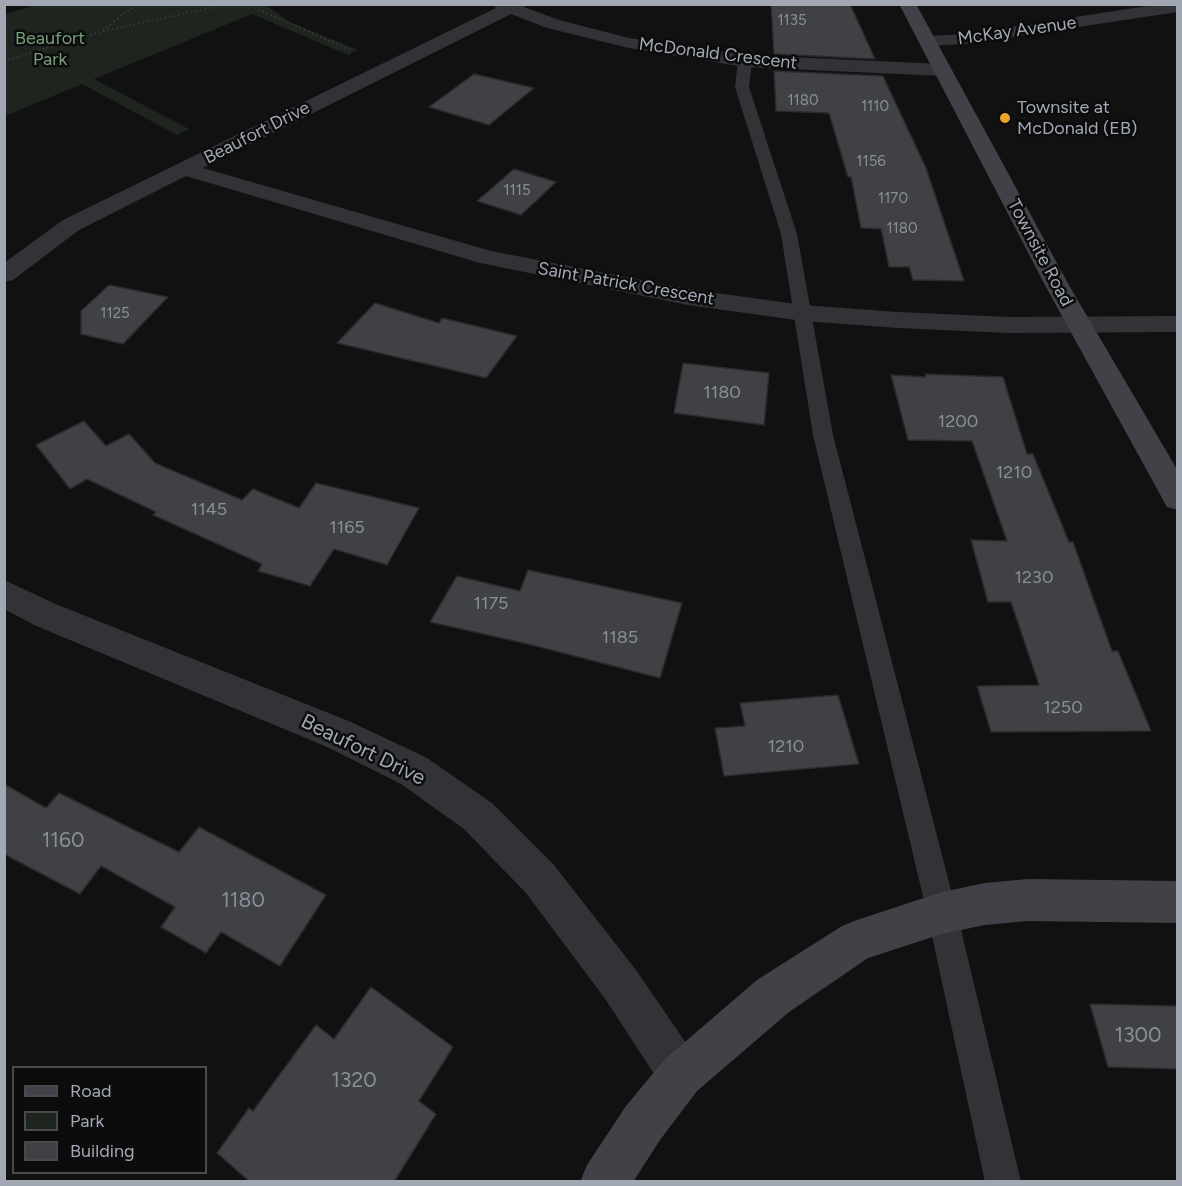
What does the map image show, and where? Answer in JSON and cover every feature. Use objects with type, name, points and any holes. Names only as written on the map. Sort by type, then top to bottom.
[{"type":"street","name":"Townsite Road","points":[[908,4],[1079,325],[1178,499]]},
{"type":"street","name":"Beaufort Drive","points":[[4,275],[71,225],[509,6]]},
{"type":"street","name":"McDonald Crescent","points":[[509,6],[553,24],[629,43],[745,61],[942,70]]},
{"type":"street","name":"McKay Avenue","points":[[927,41],[965,39],[1178,7]]},
{"type":"street","name":"Saint Patrick Crescent","points":[[185,169],[488,258],[688,297],[803,313],[998,324],[1178,324]]},
{"type":"street","name":"Beaufort Drive","points":[[4,594],[46,615],[338,734],[414,771],[460,803],[478,816],[540,879],[621,985],[681,1076]]},
{"type":"street","points":[[604,1182],[643,1123],[681,1076],[773,996],[857,941],[942,913],[985,904],[1028,900],[1178,902]]},
{"type":"lane","points":[[745,61],[742,87],[789,234],[803,313],[811,377],[823,435],[942,913],[1003,1182]]},
{"type":"path","points":[[100,32],[137,4]]},
{"type":"path","points":[[4,61],[100,32],[229,4]]},
{"type":"path","points":[[246,4],[390,67]]},
{"type":"green space","name":"Beaufort Park","points":[[36,5],[266,5],[288,21],[358,50],[348,55],[252,14],[94,79],[189,129],[177,135],[82,84],[5,116],[5,14]]},
{"type":"building","points":[[771,4],[850,4],[875,59],[774,54]]},
{"type":"building","points":[[774,71],[883,76],[926,168],[964,281],[913,280],[909,267],[889,267],[881,229],[861,228],[851,177],[848,177],[829,113],[776,111]]},
{"type":"building","points":[[474,74],[534,88],[489,125],[429,107]]},
{"type":"building","points":[[514,169],[556,182],[521,215],[477,201]]},
{"type":"building","points":[[109,285],[168,297],[123,344],[81,334],[81,311]]},
{"type":"building","points":[[375,303],[439,323],[442,318],[517,336],[486,378],[337,343]]},
{"type":"building","points":[[683,363],[769,373],[764,425],[674,413]]},
{"type":"building","points":[[925,374],[1003,377],[1027,454],[1033,454],[1069,542],[1073,542],[1112,651],[1118,651],[1151,731],[991,732],[977,686],[1039,685],[1011,602],[988,602],[971,540],[1007,541],[972,441],[908,440],[891,375],[926,377]]},
{"type":"building","points":[[84,421],[106,446],[129,434],[155,463],[242,500],[253,489],[299,508],[316,483],[419,508],[387,565],[334,549],[310,586],[258,571],[262,564],[153,515],[156,512],[87,479],[70,489],[36,445]]},
{"type":"building","points":[[528,570],[682,603],[660,678],[528,644],[430,622],[457,576],[520,591]]},
{"type":"building","points":[[838,695],[859,764],[724,776],[715,728],[745,726],[740,703]]},
{"type":"building","points":[[4,784],[46,808],[59,793],[179,852],[199,827],[326,895],[280,966],[221,932],[206,953],[161,927],[175,907],[101,866],[80,894],[4,854]]},
{"type":"building","points":[[371,987],[453,1047],[419,1101],[436,1114],[394,1182],[250,1182],[217,1153],[249,1108],[253,1111],[316,1025],[334,1039]]},
{"type":"building","points":[[1090,1004],[1178,1006],[1178,1069],[1108,1067]]},
{"type":"place","name":"Townsite at McDonald (EB)","points":[[1005,118]]}]
